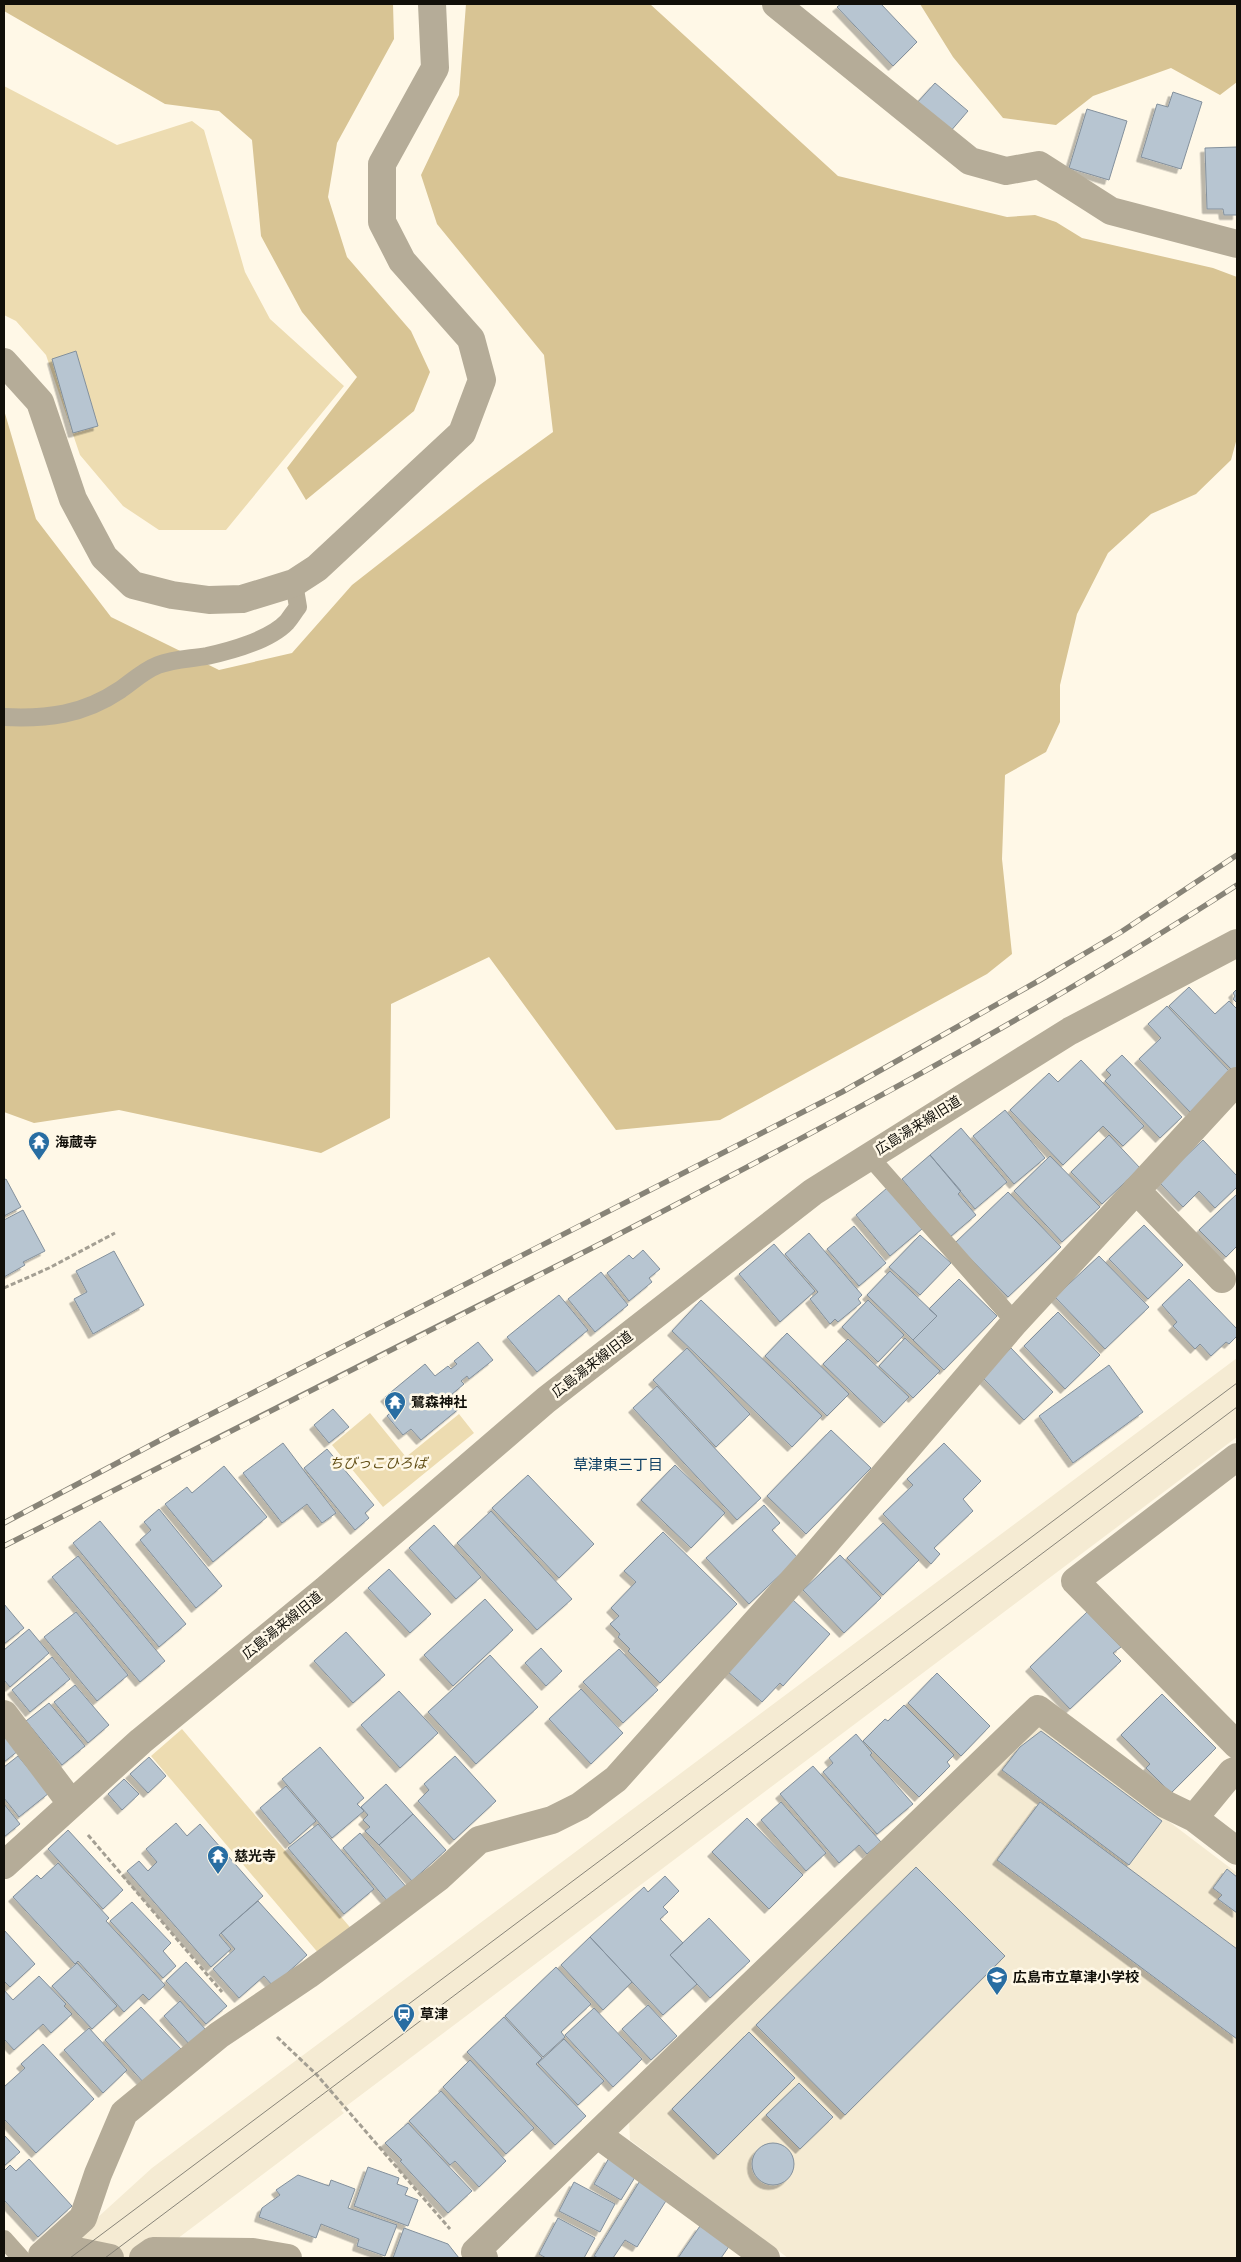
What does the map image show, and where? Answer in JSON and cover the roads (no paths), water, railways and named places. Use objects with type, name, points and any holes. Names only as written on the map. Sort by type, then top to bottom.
[{"type":"street","points":[[4,362],[40,402],[73,499],[104,557],[133,585],[172,595],[209,600],[242,599],[294,583],[317,568],[462,433],[482,380],[471,338],[402,261],[382,222],[382,164],[435,68],[432,4]]},
{"type":"street","points":[[776,4],[970,161],[1006,171],[1038,165],[1111,211],[1237,244]]},
{"type":"street","name":"広島湯来線旧道","points":[[4,1865],[141,1741],[325,1590],[546,1400],[813,1192],[1070,1031],[1237,943]]},
{"type":"street","points":[[45,2252],[83,2218],[98,2174],[124,2113],[218,2035],[308,1975],[369,1930],[439,1877],[479,1840],[552,1820],[580,1806],[616,1779],[806,1566],[1015,1322],[1237,1081]]},
{"type":"street","points":[[1136,1190],[1222,1279]]},
{"type":"street","points":[[1237,1457],[1074,1581],[1237,1744]]},
{"type":"street","points":[[484,2258],[475,2252],[1038,1709],[1166,1804],[1194,1818],[1237,1851]]},
{"type":"street","points":[[4,1714],[71,1803]]},
{"type":"street","points":[[1194,1818],[1232,1772],[1237,1770]]},
{"type":"street","points":[[598,2135],[766,2258]]},
{"type":"street","points":[[143,2258],[153,2251],[253,2252],[288,2258]]},
{"type":"street","points":[[45,2252],[110,2258]]},
{"type":"lane","points":[[4,717],[33,718],[64,715],[97,703],[120,690],[140,674],[158,666],[175,660],[238,648],[267,636],[286,623],[298,607],[294,583]]},
{"type":"lane","points":[[869,1156],[1015,1322]]},
{"type":"lane","points":[[4,2239],[21,2258]]},
{"type":"tram line","points":[[70,2258],[1237,1383]]},
{"type":"tram line","points":[[105,2258],[1237,1407]]},
{"type":"railway","points":[[4,1523],[170,1435],[842,1092],[1121,932],[1237,855]]},
{"type":"railway","points":[[4,1546],[526,1282],[842,1116],[1002,1028],[1160,934],[1237,885]]},
{"type":"place","name":"海蔵寺","points":[[39,1161]]},
{"type":"place","name":"鷺森神社","points":[[395,1421]]},
{"type":"place","name":"慈光寺","points":[[218,1875]]},
{"type":"place","name":"広島市立草津小学校","points":[[997,1996]]},
{"type":"place","name":"草津","points":[[404,2033]]},
{"type":"district","name":"草津東三丁目","points":[[618,1465]]},
{"type":"park label","name":"ちびっこひろば","points":[[378,1463]]}]
